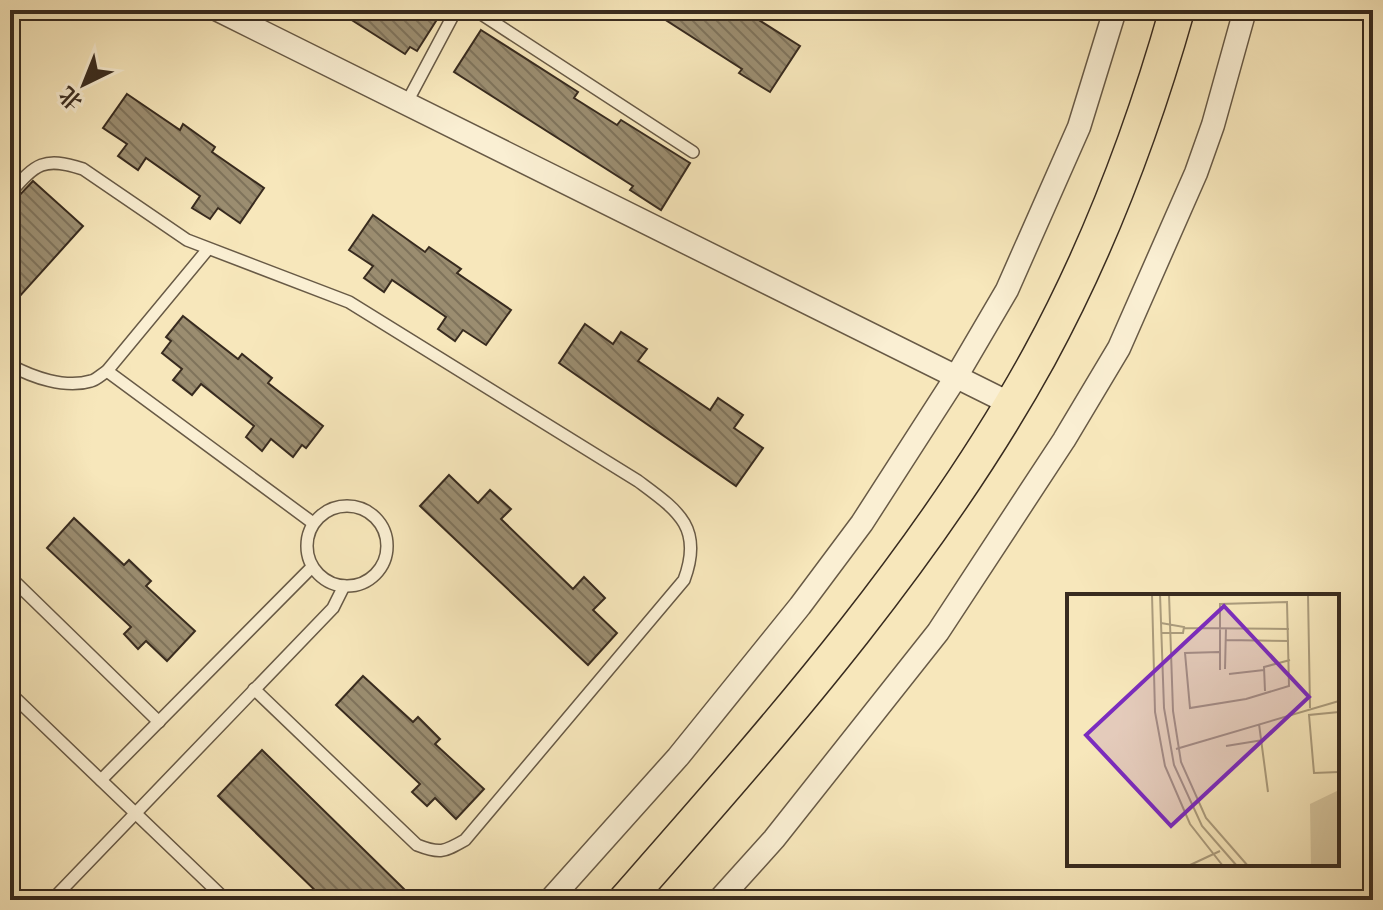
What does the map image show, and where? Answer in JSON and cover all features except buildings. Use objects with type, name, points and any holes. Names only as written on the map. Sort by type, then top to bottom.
[{"type":"main road","points":[[626,900],[751,758],[872,609],[942,511],[1011,404],[1057,323],[1098,235],[1155,88],[1177,10]]},
{"type":"main road","points":[[644,900],[839,674],[892,606],[1003,443],[1049,366],[1111,241],[1168,92],[1191,10]]},
{"type":"street","points":[[218,10],[1011,404]]},
{"type":"street","points":[[550,900],[678,757],[800,606],[862,523],[956,377],[1007,290],[1079,127],[1115,10]]},
{"type":"street","points":[[719,900],[774,839],[938,632],[1064,440],[1111,361],[1196,173],[1213,125],[1245,10]]},
{"type":"lane","points":[[406,104],[456,10]]},
{"type":"lane","points":[[475,10],[693,152]]},
{"type":"lane","points":[[10,193],[30,171],[43,163],[66,163],[83,169],[187,240],[349,302],[638,481],[682,517],[691,537],[690,564],[684,580],[465,840],[446,851],[434,852],[417,845],[254,689]]},
{"type":"lane","points":[[10,365],[36,377],[66,383],[91,381],[107,371],[208,249]]},
{"type":"lane","points":[[107,371],[313,523]]},
{"type":"lane","points":[[345,505],[358,507],[370,512],[379,521],[385,533],[385,559],[368,580],[344,586],[332,583],[312,567],[306,545],[313,523],[332,508],[345,505]]},
{"type":"lane","points":[[101,780],[312,567]]},
{"type":"lane","points":[[10,577],[159,722]]},
{"type":"lane","points":[[52,900],[333,608],[344,586]]},
{"type":"lane","points":[[10,693],[226,900]]}]
